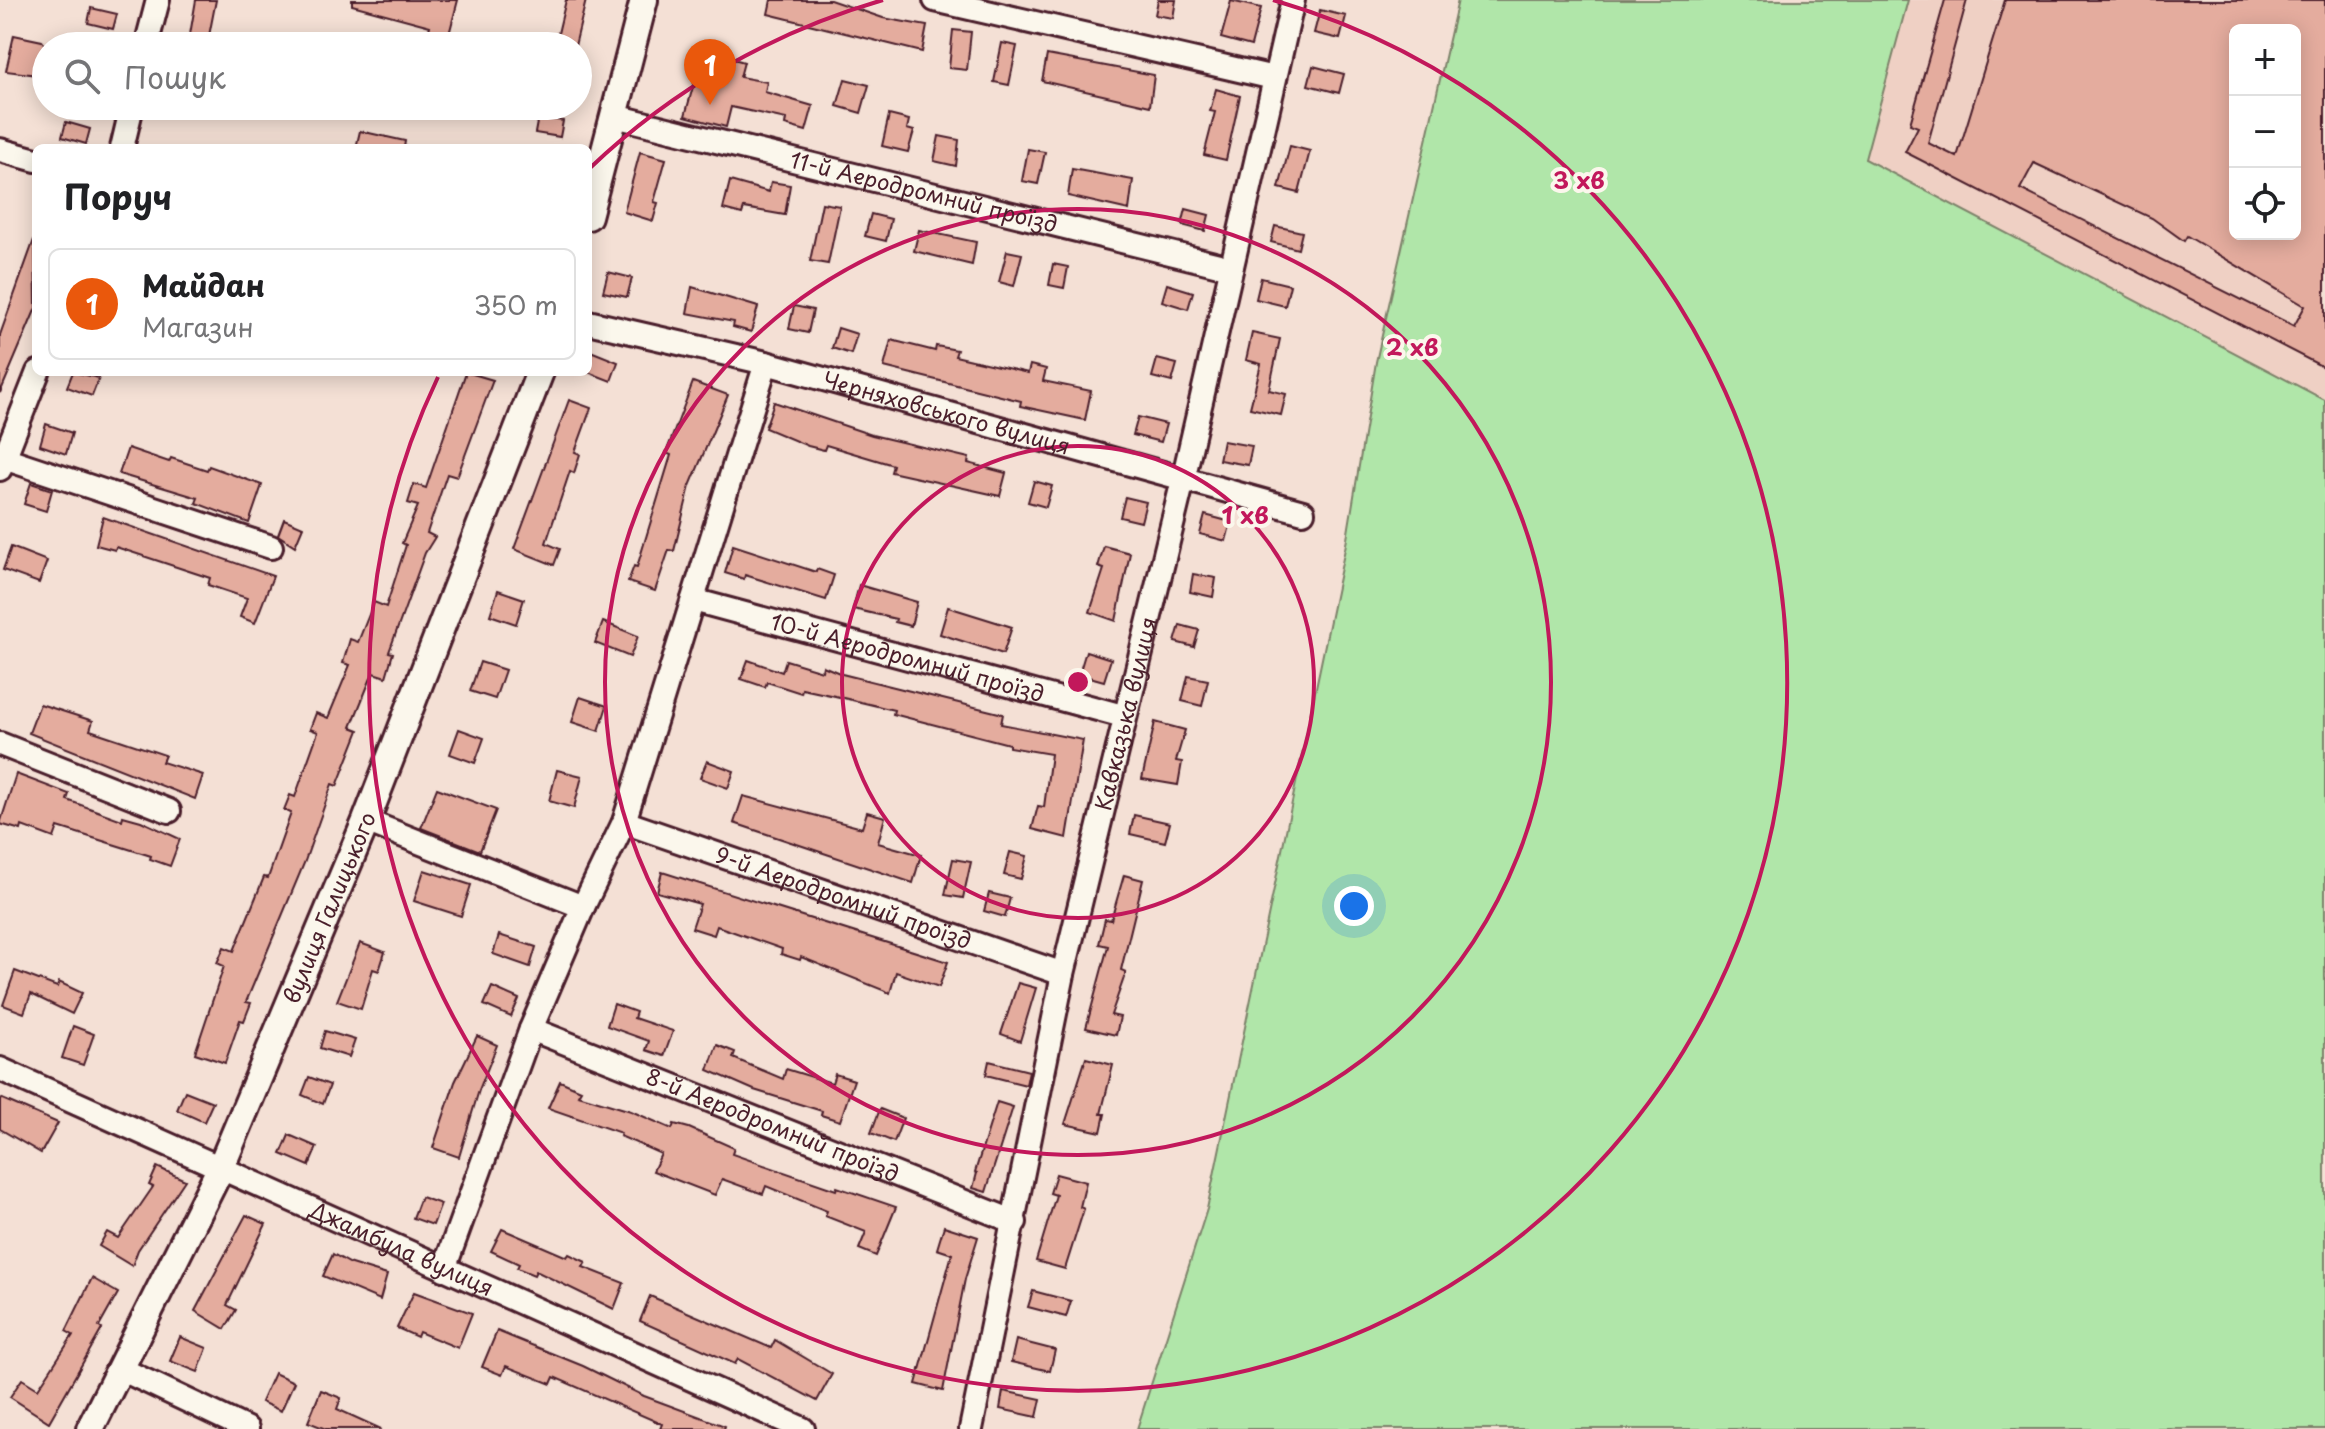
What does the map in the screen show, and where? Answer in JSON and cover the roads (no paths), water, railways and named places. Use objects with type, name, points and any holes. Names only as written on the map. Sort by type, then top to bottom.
[{"type":"street","points":[[150,32],[158,0]]},
{"type":"street","points":[[592,201],[644,0]]},
{"type":"street","points":[[935,0],[1274,78]]},
{"type":"street","name":"Кавказька вулиця","points":[[971,1429],[1063,974],[1123,716],[1183,480],[1293,0]]},
{"type":"street","name":"11-й Аеродромний проїзд","points":[[615,116],[1231,268]]},
{"type":"street","points":[[123,144],[129,120]]},
{"type":"street","points":[[0,150],[32,159]]},
{"type":"street","name":"Черняховського вулиця","points":[[592,323],[766,363],[1303,512]]},
{"type":"street","points":[[444,1269],[531,1029],[583,907],[624,822],[766,363]]},
{"type":"street","points":[[36,376],[2,464],[271,547]]},
{"type":"street","name":"вулиця Галицького","points":[[90,1429],[221,1167],[366,821],[538,376]]},
{"type":"street","name":"10-й Аеродромний проїзд","points":[[693,600],[1123,716]]},
{"type":"street","points":[[0,744],[169,811]]},
{"type":"street","points":[[366,821],[583,907]]},
{"type":"street","name":"9-й Аеродромний проїзд","points":[[624,822],[1063,974]]},
{"type":"street","name":"8-й Аеродромний проїзд","points":[[531,1029],[1015,1222]]},
{"type":"street","name":"Джамбула вулиця","points":[[0,1069],[803,1429]]},
{"type":"street","points":[[121,1369],[247,1429]]},
{"type":"place","name":"Майдан","points":[[710,105]]}]
